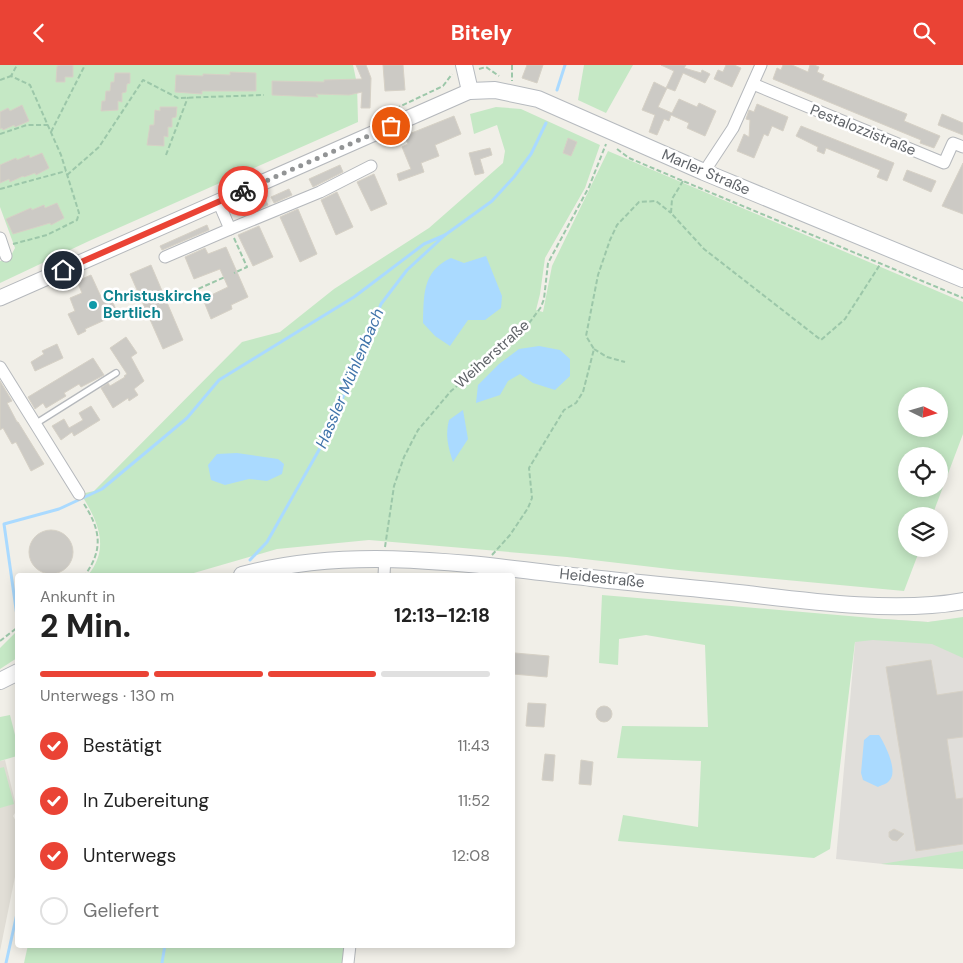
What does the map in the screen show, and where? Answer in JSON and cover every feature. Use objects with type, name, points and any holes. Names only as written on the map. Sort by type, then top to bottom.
[{"type":"main road","points":[[464,65],[470,91]]},
{"type":"main road","name":"Marler Straße","points":[[470,91],[495,90],[538,99],[704,172],[963,279]]},
{"type":"main road","name":"Heidestraße","points":[[252,573],[314,561],[385,553],[800,601],[906,606],[963,601]]},
{"type":"main road","points":[[0,681],[15,674]]},
{"type":"street","points":[[704,172],[733,128],[761,65]]},
{"type":"street","name":"Pestalozzistraße","points":[[753,84],[944,163],[953,143],[963,147]]},
{"type":"street","points":[[0,298],[470,91]]},
{"type":"street","points":[[165,257],[320,192],[371,166]]},
{"type":"street","points":[[218,201],[230,229]]},
{"type":"street","points":[[0,238],[6,256]]},
{"type":"street","points":[[0,367],[82,499]]},
{"type":"street","points":[[384,573],[385,553]]},
{"type":"street","points":[[348,963],[350,948]]},
{"type":"lane","points":[[35,424],[116,373]]},
{"type":"path","points":[[0,80],[11,76],[18,65]]},
{"type":"path","points":[[51,132],[85,65]]},
{"type":"path","points":[[512,65],[512,81]]},
{"type":"path","points":[[6,256],[13,243],[47,235],[77,220],[79,213],[66,171],[30,85],[11,76]]},
{"type":"path","points":[[67,175],[100,147],[143,80],[178,98],[264,95]]},
{"type":"path","points":[[166,155],[188,97]]},
{"type":"path","points":[[0,134],[27,125],[48,125]]},
{"type":"path","name":"Weiherstraße","points":[[385,553],[394,486],[404,457],[418,430],[451,391],[524,330],[541,307],[544,299],[548,263],[558,241],[589,187],[611,130]]},
{"type":"path","points":[[614,147],[629,158],[963,298]]},
{"type":"path","points":[[0,189],[66,171]]},
{"type":"path","points":[[671,213],[672,199],[683,181]]},
{"type":"path","points":[[625,362],[607,357],[594,349],[586,336],[592,315],[594,291],[598,275],[617,225],[639,202],[656,201],[671,213],[704,249],[821,339],[845,319],[881,263]]},
{"type":"path","points":[[230,229],[247,267],[234,273]]},
{"type":"path","points":[[171,301],[225,277]]},
{"type":"path","points":[[489,566],[493,553],[510,535],[528,508],[532,498],[529,468],[564,410],[576,403],[583,392],[594,349]]},
{"type":"path","points":[[82,499],[96,526],[99,538],[92,566],[87,573]]},
{"type":"path","points":[[0,641],[15,629]]},
{"type":"shaded area","points":[[884,619],[928,622],[963,619],[963,866],[892,865],[836,859],[857,621]]},
{"type":"shaded area","points":[[5,760],[15,802],[15,813],[13,816],[15,820],[15,877],[0,951],[0,761]]},
{"type":"green space","points":[[0,65],[353,65],[357,84],[358,122],[89,241],[0,283],[0,261],[8,261],[15,248],[0,207]]},
{"type":"green space","points":[[584,65],[633,65],[606,113],[578,100]]},
{"type":"green space","points":[[496,107],[521,109],[600,145],[585,188],[545,258],[536,310],[543,312],[552,266],[608,151],[963,302],[963,434],[948,474],[948,447],[898,447],[898,497],[939,497],[935,507],[898,507],[898,557],[917,557],[904,591],[678,570],[567,557],[369,540],[277,549],[194,573],[89,573],[99,554],[99,534],[92,514],[81,494],[94,491],[242,342],[280,332],[334,289],[429,228],[503,163],[505,151],[497,125],[474,134],[470,114]]},
{"type":"green space","points":[[602,595],[928,622],[963,617],[963,658],[932,644],[873,640],[855,642],[830,849],[814,858],[618,841],[623,815],[698,827],[701,761],[617,758],[622,726],[708,727],[705,645],[646,635],[619,639],[618,665],[599,663]]},
{"type":"green space","points":[[15,633],[15,659],[0,669],[0,648]]},
{"type":"green space","points":[[10,715],[15,735],[15,757],[0,761],[0,717]]},
{"type":"green space","points":[[4,767],[14,804],[0,808],[0,768]]},
{"type":"green space","points":[[963,851],[963,869],[881,864]]},
{"type":"green space","points":[[27,948],[348,948],[346,963],[24,963]]},
{"type":"water","points":[[486,256],[502,296],[501,308],[485,320],[468,320],[450,346],[435,336],[423,323],[425,294],[430,277],[442,263],[451,258],[464,263]]},
{"type":"water","points":[[539,346],[560,350],[570,359],[570,376],[555,390],[533,383],[520,374],[508,381],[500,395],[476,403],[478,385],[499,364],[519,349]]},
{"type":"water","points":[[463,410],[468,439],[453,462],[448,441],[448,425],[449,420]]},
{"type":"water","points":[[237,453],[278,459],[284,464],[282,474],[267,481],[249,479],[225,485],[211,480],[208,465],[217,454]]},
{"type":"water","points":[[870,735],[879,735],[892,765],[892,777],[888,782],[878,787],[863,780],[861,773],[864,740]]},
{"type":"building","points":[[73,65],[73,77],[65,77],[65,82],[56,82],[57,66]]},
{"type":"building","points":[[356,65],[366,65],[371,78],[370,108],[361,108],[362,92],[349,95],[316,94],[318,97],[272,95],[272,81],[324,82],[324,80],[362,79]]},
{"type":"building","points":[[383,65],[403,65],[405,90],[385,91]]},
{"type":"building","points":[[527,65],[543,65],[537,83],[522,78]]},
{"type":"building","points":[[661,65],[686,65],[684,68],[701,73],[702,70],[710,74],[705,83],[683,73],[675,91],[667,88],[658,107],[672,113],[679,99],[697,107],[699,103],[716,111],[705,136],[687,128],[689,123],[671,115],[669,121],[664,119],[657,135],[649,132],[655,115],[642,110],[654,82],[666,88],[674,71]]},
{"type":"building","points":[[726,65],[734,65],[741,68],[732,87],[714,79],[718,70],[723,72]]},
{"type":"building","points":[[783,65],[792,65],[808,72],[810,65],[814,65],[819,67],[817,72],[824,75],[822,80],[907,114],[904,121],[940,136],[934,148],[920,143],[921,140],[773,79],[777,68],[781,70]]},
{"type":"building","points":[[230,72],[256,73],[256,91],[202,91],[202,94],[175,92],[176,75],[230,75]]},
{"type":"building","points":[[115,73],[130,73],[130,83],[127,84],[126,92],[122,93],[122,102],[118,101],[118,110],[101,111],[102,101],[105,101],[106,91],[110,91]]},
{"type":"building","points":[[757,104],[788,117],[783,131],[772,126],[768,136],[764,134],[754,158],[737,151],[744,134],[749,137],[750,120],[746,119],[749,110],[754,112]]},
{"type":"building","points":[[22,105],[29,121],[15,127],[14,125],[3,130],[2,128],[0,129],[0,112],[8,108],[10,111]]},
{"type":"building","points":[[160,107],[177,107],[176,117],[172,118],[172,127],[168,127],[168,137],[164,136],[164,146],[147,145],[150,125],[154,125],[155,110],[160,111]]},
{"type":"building","points":[[942,114],[963,123],[963,135],[938,125]]},
{"type":"building","points":[[454,116],[461,134],[435,145],[439,156],[421,163],[424,172],[399,181],[397,174],[411,169],[402,147],[408,144],[404,136]]},
{"type":"building","points":[[801,126],[894,163],[887,181],[877,177],[880,170],[826,148],[824,154],[817,151],[818,147],[796,136]]},
{"type":"building","points":[[568,138],[577,142],[571,156],[563,153]]},
{"type":"building","points":[[490,148],[492,155],[480,159],[484,173],[475,175],[469,153]]},
{"type":"building","points":[[42,153],[49,168],[36,175],[35,173],[10,182],[9,179],[0,183],[0,165],[16,158],[17,160],[29,155],[30,158]]},
{"type":"building","points":[[963,163],[963,214],[942,206]]},
{"type":"building","points":[[340,165],[343,172],[313,187],[309,179]]},
{"type":"building","points":[[907,170],[936,181],[931,192],[903,180]]},
{"type":"building","points":[[374,174],[387,204],[371,211],[357,182]]},
{"type":"building","points":[[289,189],[292,195],[274,203],[271,197]]},
{"type":"building","points":[[337,192],[353,227],[336,235],[321,200]]},
{"type":"building","points":[[265,199],[268,205],[248,214],[245,208]]},
{"type":"building","points":[[57,203],[64,218],[51,225],[50,223],[13,234],[6,219],[31,208],[32,210],[44,205],[45,208]]},
{"type":"building","points":[[298,209],[317,254],[300,262],[280,217]]},
{"type":"building","points":[[207,225],[209,230],[162,250],[160,246]]},
{"type":"building","points":[[259,226],[273,257],[253,266],[238,235]]},
{"type":"building","points":[[226,247],[248,297],[231,305],[232,309],[211,319],[203,299],[228,287],[220,269],[194,279],[185,257],[205,248],[208,254]]},
{"type":"building","points":[[151,265],[183,340],[163,349],[130,274]]},
{"type":"building","name":"Christuskirche Bertlich","points":[[91,275],[102,299],[110,296],[118,314],[85,329],[86,331],[78,335],[68,314],[75,311],[70,298],[82,293],[77,281]]},
{"type":"building","points":[[126,337],[137,353],[131,357],[144,381],[134,389],[138,395],[129,401],[128,398],[113,408],[101,388],[108,383],[110,386],[127,374],[110,348]]},
{"type":"building","points":[[57,344],[63,358],[35,371],[31,362],[44,354],[42,351]]},
{"type":"building","points":[[93,358],[104,375],[81,387],[79,384],[64,393],[66,396],[46,408],[43,403],[35,409],[28,397]]},
{"type":"building","points":[[0,381],[12,401],[7,403],[17,422],[44,464],[31,471],[16,442],[12,444],[3,428],[0,430]]},
{"type":"building","points":[[91,406],[100,420],[74,436],[72,432],[61,440],[52,426],[64,419],[69,428],[83,420],[79,413]]},
{"type":"building","points":[[47,530],[55,530],[67,536],[73,548],[73,556],[67,568],[57,573],[45,573],[35,568],[29,556],[29,548],[35,536]]},
{"type":"building","points":[[515,653],[549,656],[547,677],[515,674]]},
{"type":"building","points":[[931,660],[937,695],[963,691],[963,737],[947,739],[956,799],[963,798],[963,844],[916,851],[886,667]]},
{"type":"building","points":[[528,703],[546,704],[544,727],[526,726]]},
{"type":"building","points":[[604,706],[612,714],[604,722],[596,714]]},
{"type":"building","points":[[545,754],[555,755],[553,781],[542,780]]},
{"type":"building","points":[[581,760],[593,762],[591,785],[579,784]]},
{"type":"building","points":[[894,829],[904,834],[897,841],[889,837],[889,832]]},
{"type":"waterway","points":[[557,90],[565,65]]},
{"type":"waterway","name":"Hassler Mühlenbach","points":[[250,560],[267,542],[328,434],[381,304],[407,270],[445,235],[492,201],[514,177],[531,154],[546,123]]},
{"type":"waterway","points":[[15,602],[4,524],[59,509],[102,489],[187,418],[219,380],[354,297],[424,244],[445,235]]},
{"type":"waterway","points":[[6,963],[15,922]]},
{"type":"waterway","name":"Hassler Mühlenbach","points":[[162,963],[164,948]]},
{"type":"way so far","points":[[243,191],[391,126]]},
{"type":"place","name":"Christuskirche Bertlich","points":[[93,305]]},
{"type":"route","points":[[63,270],[243,191]]}]
